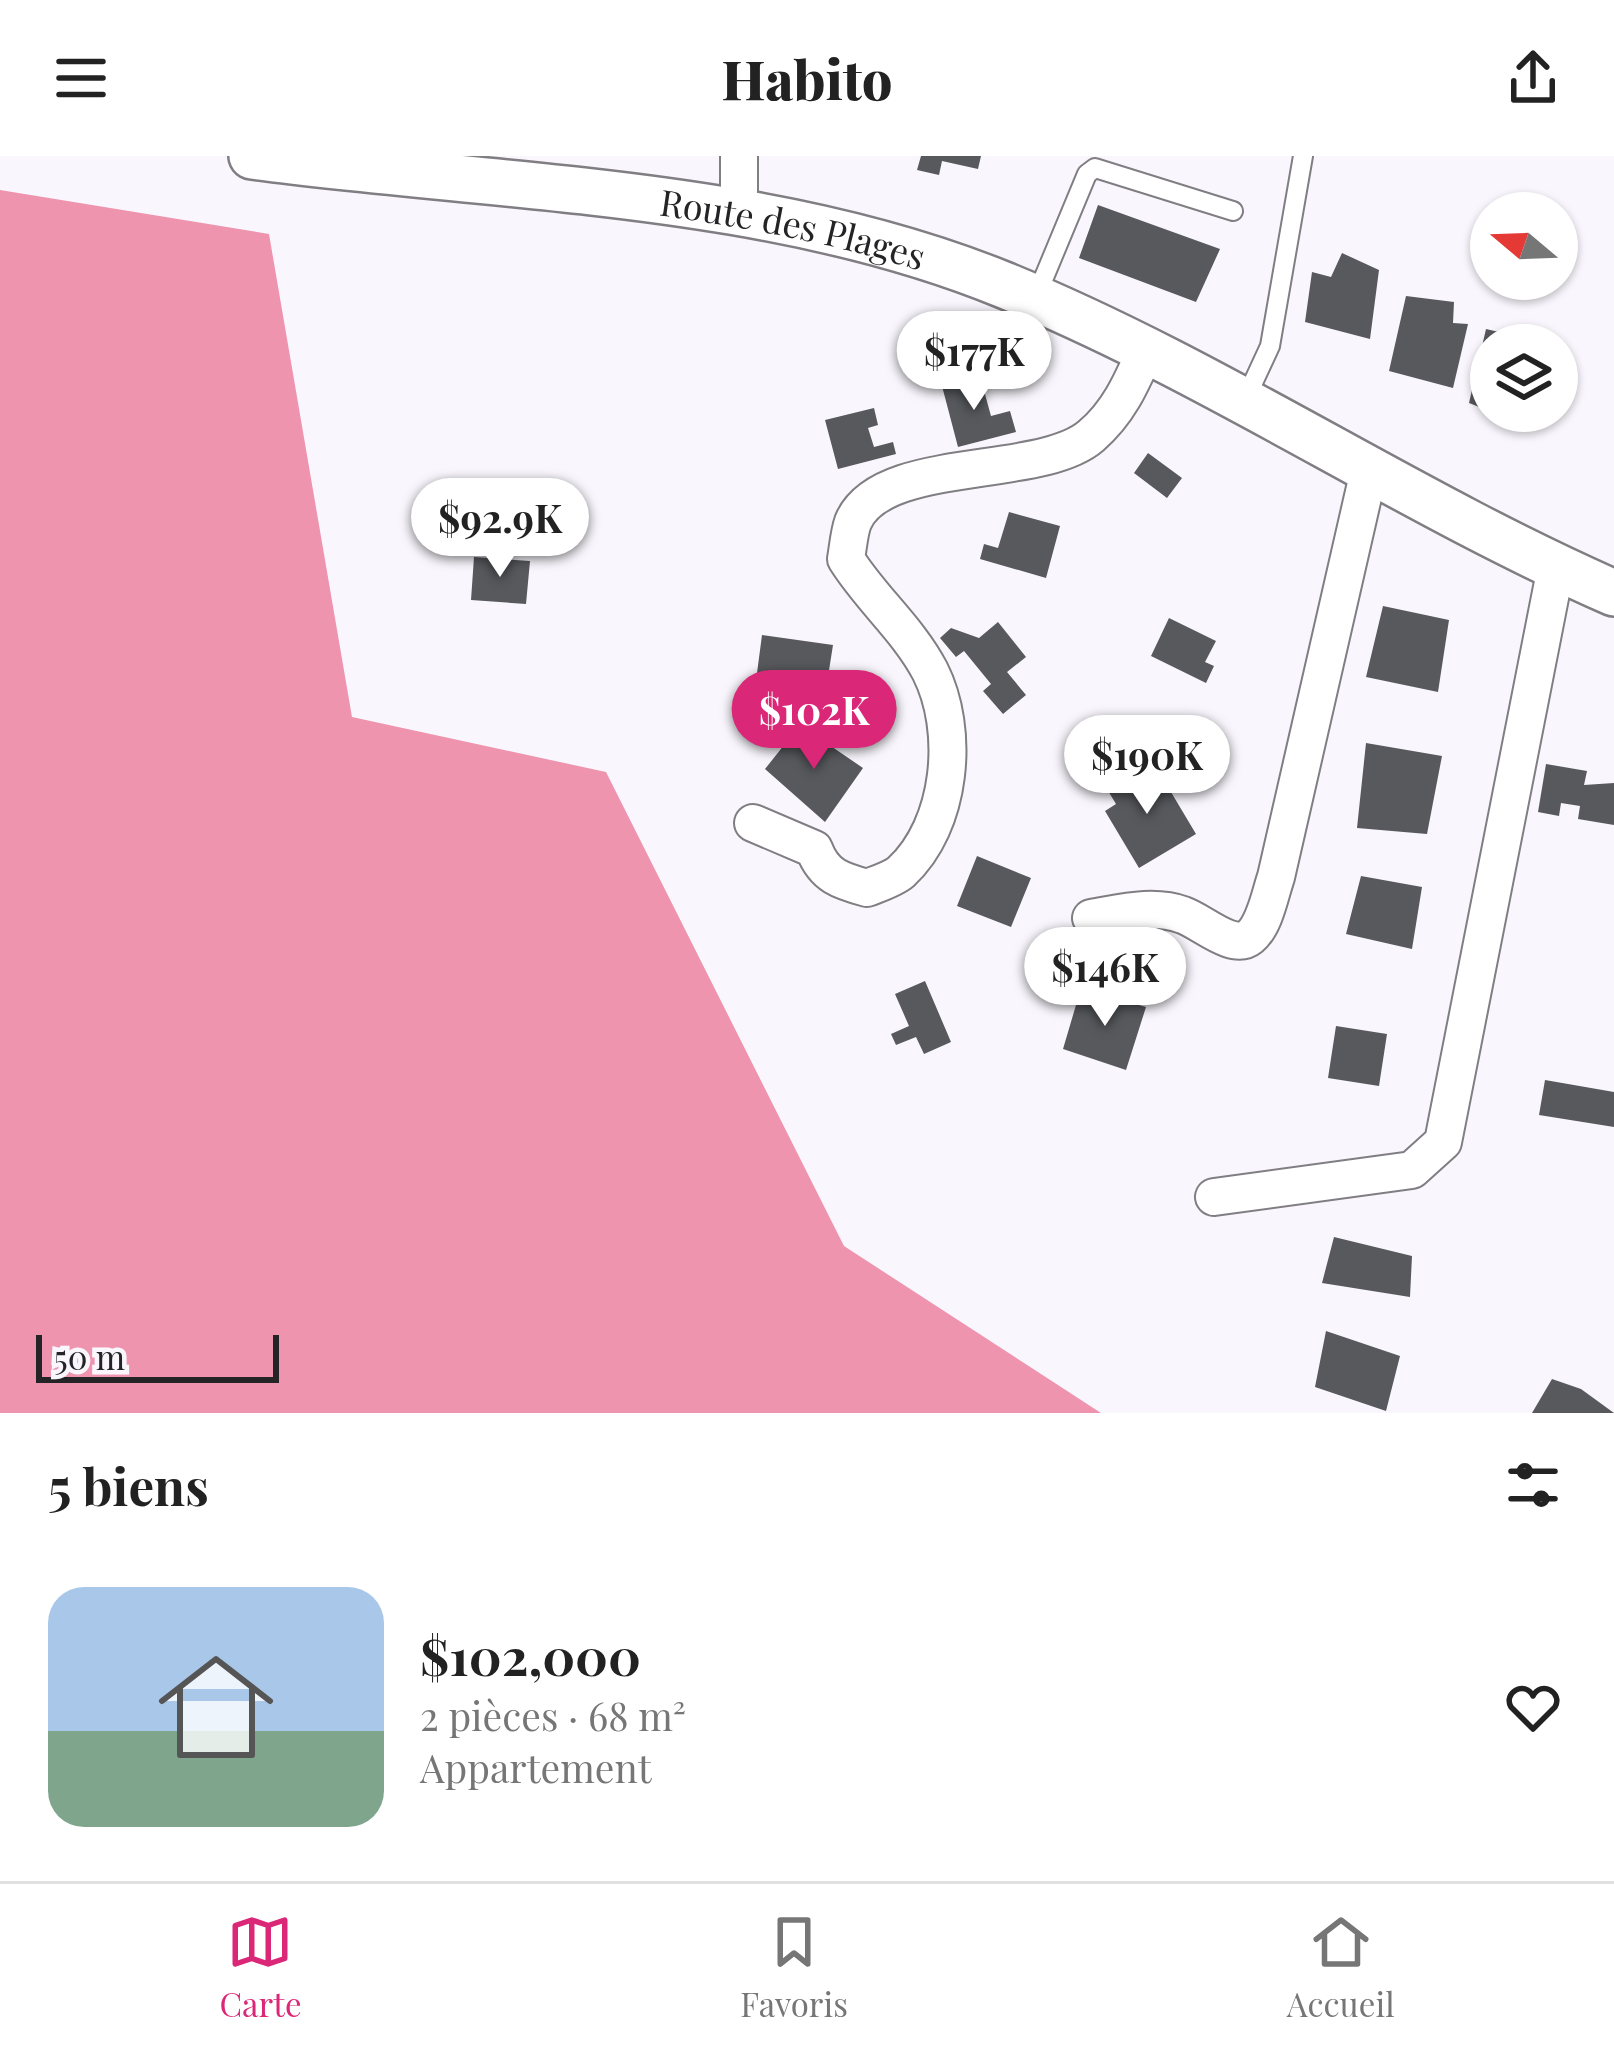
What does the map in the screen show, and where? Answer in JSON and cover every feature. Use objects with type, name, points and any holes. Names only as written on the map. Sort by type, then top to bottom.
[{"type":"street","name":"Route des Plages","points":[[253,156],[381,164],[739,213],[892,248],[1035,299],[1370,466],[1556,568],[1614,593]]},
{"type":"street","points":[[739,156],[739,213]]},
{"type":"street","points":[[753,823],[814,849],[820,866],[838,880],[867,888],[900,872],[946,794],[944,702],[928,667],[897,623],[868,596],[846,559],[854,519],[892,485],[1048,454],[1088,440],[1124,400],[1145,352]]},
{"type":"street","points":[[1091,918],[1152,908],[1182,914],[1237,942],[1249,939],[1258,927],[1276,877],[1370,466]]},
{"type":"street","points":[[1214,1197],[1412,1170],[1443,1142],[1556,568]]},
{"type":"lane","points":[[1243,403],[1270,346],[1303,156]]},
{"type":"lane","points":[[1035,299],[1087,174],[1095,168],[1233,212]]},
{"type":"shaded area","points":[[0,190],[269,234],[352,717],[606,772],[844,1246],[1101,1413],[0,1413]]},
{"type":"building","points":[[921,156],[981,156],[978,169],[942,161],[939,175],[917,170]]},
{"type":"building","points":[[1098,205],[1220,249],[1196,302],[1079,258]]},
{"type":"building","points":[[1342,253],[1379,270],[1370,339],[1305,322],[1312,272],[1331,277]]},
{"type":"building","points":[[1406,296],[1454,302],[1453,323],[1468,324],[1453,388],[1389,371]]},
{"type":"building","points":[[980,376],[991,416],[1010,411],[1016,432],[958,447],[942,386]]},
{"type":"building","points":[[874,408],[878,425],[868,428],[874,447],[893,442],[896,454],[838,469],[825,420]]},
{"type":"building","points":[[1148,453],[1182,478],[1167,498],[1134,473]]},
{"type":"building","points":[[1009,512],[1060,526],[1046,578],[980,559],[984,544],[998,548]]},
{"type":"building","points":[[474,557],[530,561],[526,604],[471,600]]},
{"type":"building","points":[[1383,606],[1449,620],[1438,692],[1366,677]]},
{"type":"building","points":[[1169,618],[1216,641],[1205,662],[1214,666],[1206,683],[1151,656]]},
{"type":"building","points":[[998,622],[1026,657],[1007,672],[1026,695],[1003,714],[983,691],[991,684],[964,651],[956,657],[940,638],[951,628],[979,638]]},
{"type":"building","points":[[762,635],[833,645],[827,683],[757,673]]},
{"type":"building","points":[[800,725],[863,768],[825,822],[765,769]]},
{"type":"building","points":[[1366,743],[1442,756],[1427,834],[1357,828]]},
{"type":"building","points":[[1546,764],[1587,771],[1584,785],[1614,783],[1614,825],[1578,819],[1580,806],[1561,803],[1559,816],[1538,812]]},
{"type":"building","points":[[1141,768],[1151,784],[1162,777],[1196,834],[1139,868],[1105,811],[1116,804],[1107,789]]},
{"type":"building","points":[[977,856],[1031,878],[1011,927],[957,906]]},
{"type":"building","points":[[1361,876],[1422,887],[1412,949],[1346,934]]},
{"type":"building","points":[[925,981],[951,1042],[924,1054],[916,1037],[896,1045],[891,1034],[909,1026],[895,994]]},
{"type":"building","points":[[1094,992],[1146,1007],[1126,1070],[1063,1049],[1076,1005]]},
{"type":"building","points":[[1336,1026],[1387,1034],[1379,1086],[1328,1078]]},
{"type":"building","points":[[1545,1080],[1614,1092],[1614,1127],[1539,1115]]},
{"type":"building","points":[[1334,1237],[1412,1256],[1410,1297],[1322,1283]]},
{"type":"building","points":[[1326,1331],[1400,1356],[1386,1411],[1315,1387]]},
{"type":"building","points":[[1552,1379],[1581,1389],[1614,1413],[1532,1413]]}]
